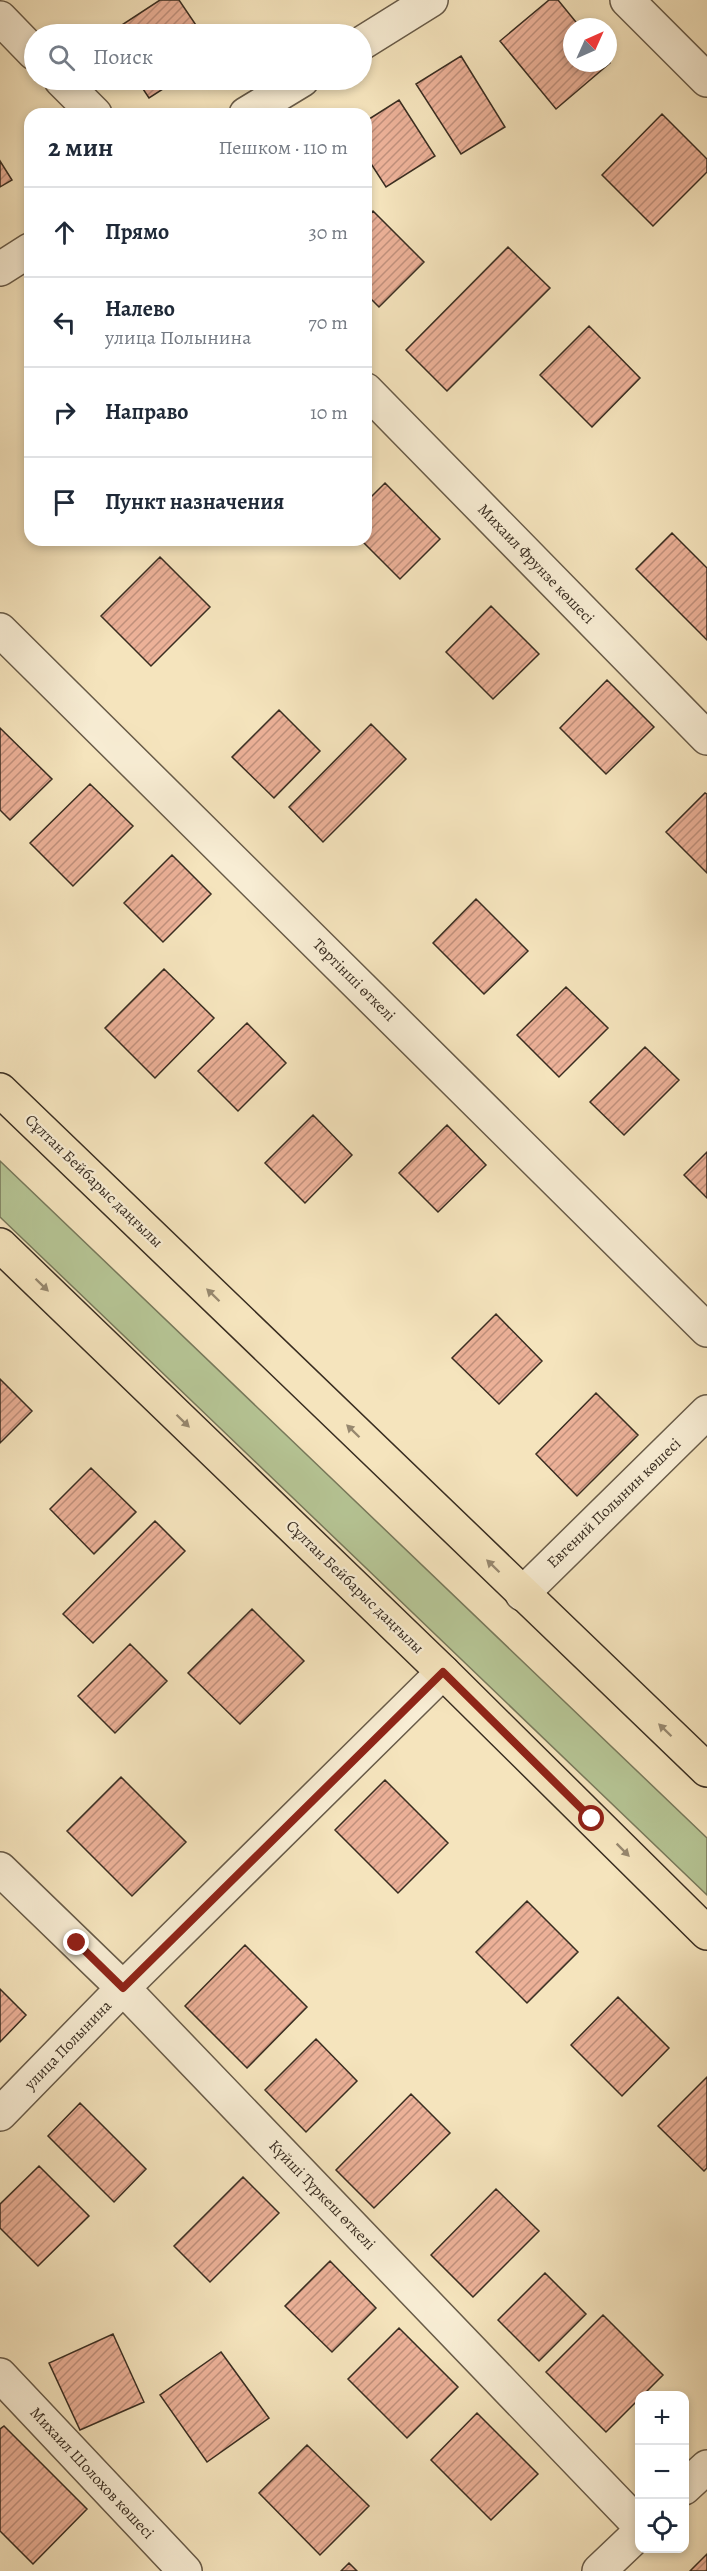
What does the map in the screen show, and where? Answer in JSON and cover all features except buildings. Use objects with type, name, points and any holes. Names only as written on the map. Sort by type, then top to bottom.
[{"type":"main road","name":"Сұлтан Бейбарыс даңғылы","points":[[0,1090],[707,1770]]},
{"type":"main road","name":"Сұлтан Бейбарыс даңғылы","points":[[0,1245],[443,1672],[707,1933]]},
{"type":"street","points":[[372,37],[431,0]]},
{"type":"street","points":[[627,0],[707,80]]},
{"type":"street","points":[[0,18],[24,43]]},
{"type":"street","points":[[71,90],[89,108]]},
{"type":"street","points":[[256,108],[286,90]]},
{"type":"street","points":[[0,269],[24,254]]},
{"type":"street","name":"Михаил Фрунзе көшесі","points":[[372,396],[707,738]]},
{"type":"street","name":"Төртінші өткелі","points":[[0,630],[707,1329]]},
{"type":"street","name":"Евгений Полынин көшесі","points":[[522,1594],[707,1412]]},
{"type":"street","name":"улица Полынина","points":[[0,2115],[123,1988],[443,1672]]},
{"type":"street","name":"Күйші Түркеш өткелі","points":[[0,1869],[123,1988],[635,2522]]},
{"type":"street","name":"Михаил Шолохов көшесі","points":[[0,2375],[185,2571]]},
{"type":"street","points":[[689,2483],[707,2467]]},
{"type":"street","points":[[599,2571],[635,2536]]},
{"type":"green space","points":[[0,1161],[707,1838],[707,1895],[0,1217]]},
{"type":"route","points":[[77,1943],[123,1988],[443,1672],[592,1819]]}]
